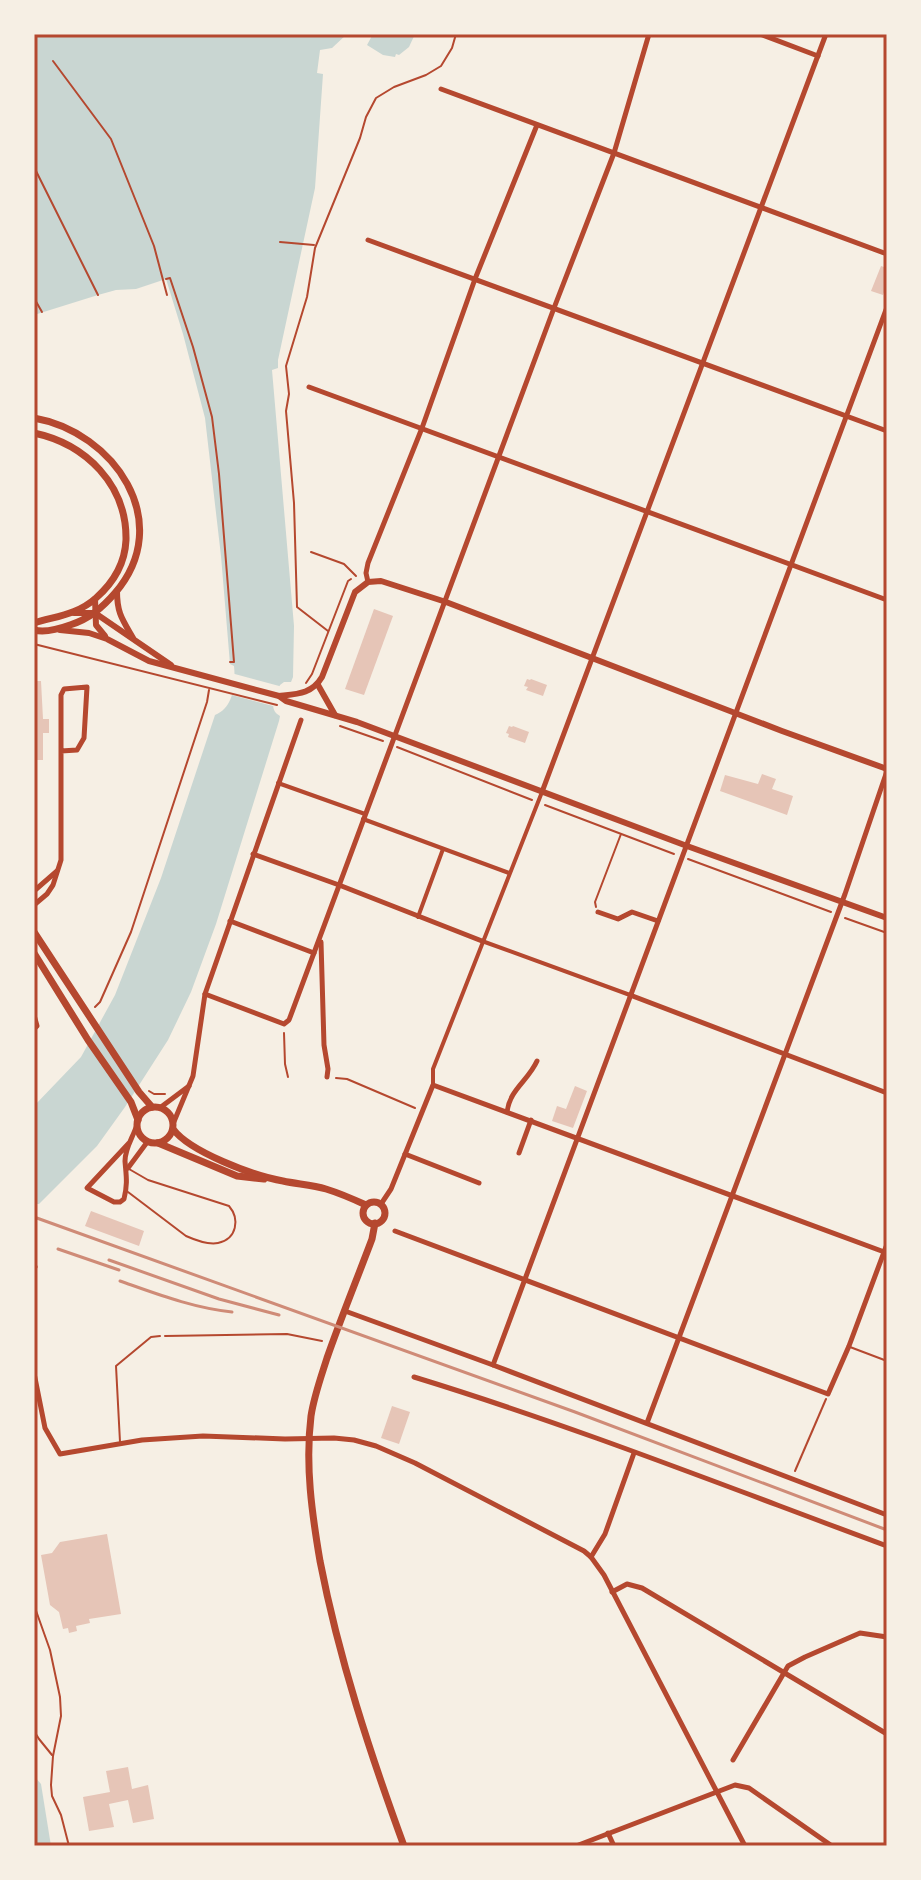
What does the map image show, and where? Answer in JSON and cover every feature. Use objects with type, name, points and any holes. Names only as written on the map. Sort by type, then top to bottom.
[{"type":"main road","points":[[34,418],[52,422],[85,438],[112,461],[129,486],[138,516],[139,535],[131,570],[117,591],[95,613],[57,630],[34,630]]},
{"type":"main road","points":[[34,433],[54,439],[82,454],[105,475],[120,500],[126,527],[124,556],[115,577],[95,599],[71,614],[34,623]]},
{"type":"main road","points":[[34,932],[139,1092],[170,1114],[173,1126],[182,1139],[234,1165],[281,1181]]},
{"type":"main road","points":[[34,953],[131,1102],[140,1134],[237,1176],[323,1189],[366,1205]]},
{"type":"main road","points":[[137,1122],[144,1110],[157,1107]]},
{"type":"main road","points":[[153,1142],[167,1138],[173,1126]]},
{"type":"main road","points":[[373,1202],[381,1204],[385,1211],[380,1222],[370,1223],[364,1218],[366,1205],[373,1202]]},
{"type":"main road","points":[[375,1223],[316,1394],[309,1439],[310,1494],[326,1592],[364,1732],[404,1846]]},
{"type":"street","points":[[205,994],[284,1024],[289,1020],[614,153],[649,34]]},
{"type":"street","points":[[760,34],[818,56]]},
{"type":"street","points":[[381,1204],[391,1189],[433,1085],[433,1069],[538,803],[826,34]]},
{"type":"street","points":[[441,89],[887,254]]},
{"type":"street","points":[[368,582],[368,563],[422,428],[475,279],[537,125]]},
{"type":"street","points":[[368,240],[887,431]]},
{"type":"street","points":[[493,1365],[845,415],[884,324],[887,307]]},
{"type":"street","points":[[309,387],[887,600]]},
{"type":"street","points":[[57,630],[89,633],[107,639],[149,661],[225,687],[279,696],[299,694],[318,685],[350,601],[355,592],[376,580],[446,602],[887,770],[842,902],[647,1423]]},
{"type":"street","points":[[117,591],[119,616],[135,641]]},
{"type":"street","points":[[95,599],[96,625],[107,639]]},
{"type":"street","points":[[71,614],[95,613],[176,668]]},
{"type":"street","points":[[318,685],[335,715]]},
{"type":"street","points":[[34,905],[53,885],[61,860],[61,751],[61,695],[64,689],[87,687],[84,738],[77,750],[61,751]]},
{"type":"street","points":[[279,696],[887,918]]},
{"type":"street","points":[[173,1126],[190,1086],[205,994],[301,720]]},
{"type":"street","points":[[278,783],[509,873]]},
{"type":"street","points":[[418,917],[443,849]]},
{"type":"street","points":[[253,854],[887,1093]]},
{"type":"street","points":[[34,891],[57,871]]},
{"type":"street","points":[[598,912],[618,919],[632,912],[658,921]]},
{"type":"street","points":[[230,921],[314,953]]},
{"type":"street","points":[[321,937],[327,1077]]},
{"type":"street","points":[[34,1015],[37,1026],[34,1029]]},
{"type":"street","points":[[507,1112],[512,1095],[537,1061]]},
{"type":"street","points":[[433,1085],[885,1252]]},
{"type":"street","points":[[157,1107],[190,1086]]},
{"type":"street","points":[[519,1153],[531,1120]]},
{"type":"street","points":[[129,1143],[124,1199],[114,1202],[87,1188],[129,1143],[135,1134],[137,1122]]},
{"type":"street","points":[[128,1169],[153,1142]]},
{"type":"street","points":[[405,1154],[479,1183]]},
{"type":"street","points":[[395,1231],[828,1394],[887,1244]]},
{"type":"street","points":[[343,1314],[493,1365],[887,1515]]},
{"type":"street","points":[[34,1373],[45,1428],[60,1454],[142,1440],[203,1436],[354,1440],[415,1463],[574,1545],[591,1557],[604,1575],[745,1846]]},
{"type":"street","points":[[414,1377],[634,1453],[887,1546]]},
{"type":"street","points":[[591,1557],[605,1534],[634,1453]]},
{"type":"street","points":[[612,1592],[627,1584],[642,1588],[887,1734]]},
{"type":"street","points":[[733,1760],[788,1666],[860,1633],[887,1637]]},
{"type":"street","points":[[576,1846],[735,1785],[749,1788],[832,1846]]},
{"type":"street","points":[[608,1833],[614,1846]]},
{"type":"lane","points":[[311,552],[344,564],[356,576]]},
{"type":"lane","points":[[126,1190],[192,1239],[221,1242],[229,1238],[234,1230],[235,1216],[229,1206],[148,1180],[128,1169]]},
{"type":"lane","points":[[120,1443],[116,1366],[151,1337],[160,1336]]},
{"type":"lane","points":[[849,1346],[887,1361]]},
{"type":"path","points":[[328,631],[297,607],[286,366],[307,297],[316,245],[366,117],[376,98],[441,66],[456,34]]},
{"type":"path","points":[[53,61],[111,139],[154,246],[167,295]]},
{"type":"path","points":[[34,167],[98,295]]},
{"type":"path","points":[[280,242],[316,245]]},
{"type":"path","points":[[166,279],[170,278],[212,417],[234,662],[230,662]]},
{"type":"path","points":[[34,298],[42,312]]},
{"type":"path","points":[[302,686],[312,674],[349,579]]},
{"type":"path","points":[[34,644],[209,689],[225,687],[278,705]]},
{"type":"path","points":[[93,1010],[100,1002],[131,932],[209,689]]},
{"type":"path","points":[[333,723],[887,933]]},
{"type":"path","points":[[598,912],[595,902],[621,834]]},
{"type":"path","points":[[284,1024],[288,1077]]},
{"type":"path","points":[[327,1077],[347,1079],[417,1109]]},
{"type":"path","points":[[150,1092],[167,1094]]},
{"type":"path","points":[[160,1336],[287,1334],[325,1342]]},
{"type":"path","points":[[792,1478],[828,1394]]},
{"type":"path","points":[[34,1605],[50,1650],[60,1697],[61,1721],[53,1756],[52,1796],[61,1815],[69,1846]]},
{"type":"path","points":[[34,1731],[53,1756]]},
{"type":"shaded area","points":[[34,34],[347,34],[332,48],[320,50],[317,73],[323,74],[315,188],[278,368],[272,370],[294,626],[293,677],[291,682],[280,685],[275,698],[273,706],[280,716],[279,721],[216,924],[191,992],[168,1040],[97,1146],[39,1204],[34,1204],[34,1106],[81,1057],[115,995],[161,878],[215,715],[226,707],[232,695],[234,666],[230,664],[205,418],[166,279],[136,289],[116,290],[34,315]]},
{"type":"shaded area","points":[[373,34],[415,34],[409,47],[395,57],[383,55],[367,45]]},
{"type":"shaded area","points":[[34,1776],[41,1784],[51,1846],[34,1846]]},
{"type":"pier","points":[[231,673],[283,687],[277,707],[228,694]]},
{"type":"building","points":[[881,266],[887,268],[883,295],[871,291]]},
{"type":"building","points":[[374,609],[393,616],[364,695],[345,689]]},
{"type":"building","points":[[527,679],[547,685],[543,696],[526,690]]},
{"type":"building","points":[[34,681],[41,681],[43,719],[49,719],[49,733],[43,733],[43,760],[34,760]]},
{"type":"building","points":[[509,726],[529,732],[525,743],[508,737]]},
{"type":"building","points":[[762,774],[776,779],[772,789],[793,796],[787,815],[720,791],[725,775],[758,784]]},
{"type":"building","points":[[575,1086],[587,1091],[573,1128],[552,1121],[557,1106],[566,1109]]},
{"type":"building","points":[[91,1211],[144,1231],[139,1246],[85,1226]]},
{"type":"building","points":[[392,1406],[410,1412],[399,1444],[381,1438]]},
{"type":"building","points":[[107,1534],[121,1614],[89,1619],[90,1623],[76,1626],[77,1631],[69,1633],[68,1628],[63,1629],[59,1612],[50,1605],[41,1555],[52,1553],[60,1542]]},
{"type":"building","points":[[128,1767],[132,1789],[148,1785],[154,1819],[133,1823],[128,1800],[109,1804],[114,1827],[89,1831],[83,1797],[110,1792],[106,1771]]},
{"type":"railway","points":[[34,1217],[575,1412],[887,1530]]},
{"type":"railway","points":[[58,1249],[119,1270]]},
{"type":"railway","points":[[109,1260],[219,1299],[279,1315]]},
{"type":"railway","points":[[120,1281],[189,1304],[232,1312]]}]
